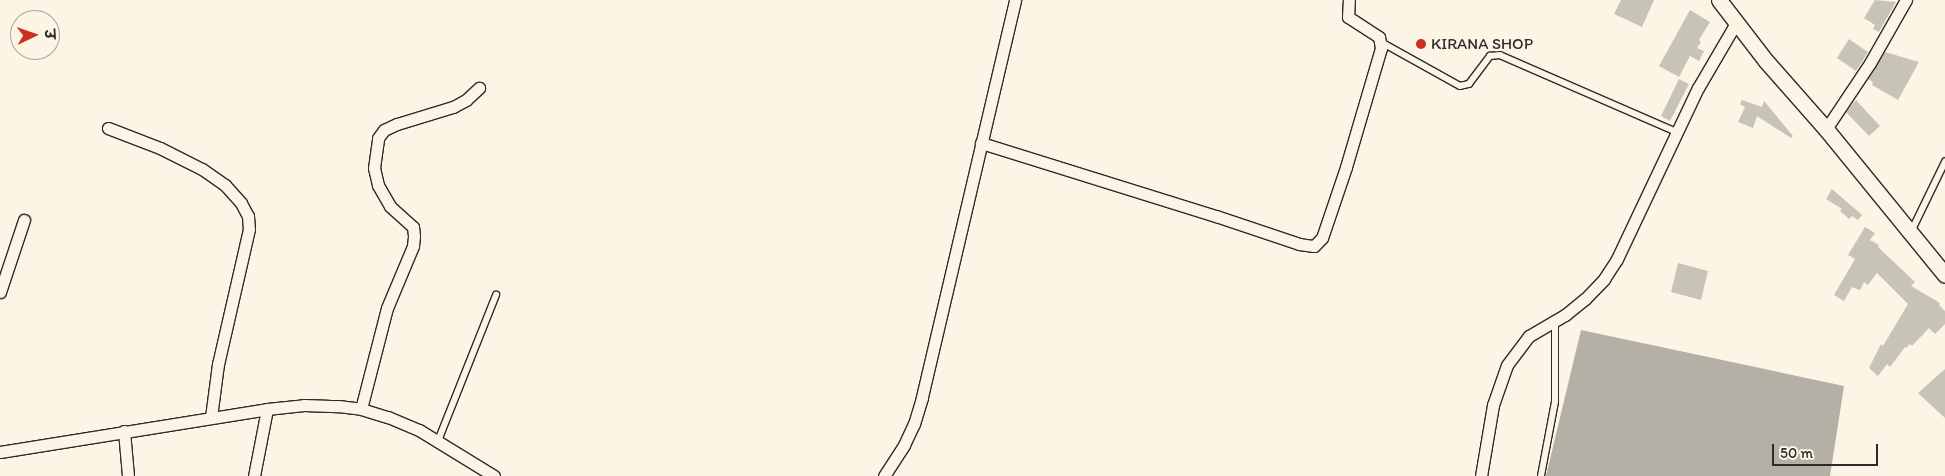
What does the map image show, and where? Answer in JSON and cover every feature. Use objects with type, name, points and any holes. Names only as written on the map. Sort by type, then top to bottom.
[{"type":"street","points":[[884,476],[914,424],[922,397],[1015,0]]},
{"type":"street","points":[[981,144],[1207,213],[1298,244],[1314,246],[1322,238],[1380,57],[1381,42],[1373,32],[1348,17],[1348,0]]},
{"type":"street","points":[[1719,0],[1945,275]]},
{"type":"street","points":[[1826,129],[1870,63],[1906,0]]},
{"type":"street","points":[[1481,476],[1493,406],[1507,365],[1529,336],[1585,300],[1604,279],[1618,259],[1698,88],[1736,23]]},
{"type":"street","points":[[361,409],[387,308],[413,246],[414,236],[413,227],[390,206],[378,185],[374,168],[378,138],[384,130],[397,124],[454,107],[466,100],[479,88]]},
{"type":"street","points":[[108,128],[160,148],[202,168],[225,185],[241,202],[248,216],[249,229],[225,331],[211,417]]},
{"type":"street","points":[[0,292],[24,220]]},
{"type":"street","points":[[0,452],[211,417],[304,406],[361,409],[419,430],[494,476]]},
{"type":"street","points":[[254,476],[267,409]]},
{"type":"street","points":[[124,431],[128,476]]},
{"type":"lane","points":[[1381,42],[1460,86],[1469,84],[1490,56],[1500,55],[1677,132]]},
{"type":"lane","points":[[1911,232],[1945,162]]},
{"type":"lane","points":[[438,441],[496,295]]},
{"type":"lane","points":[[1541,476],[1555,402],[1555,321]]},
{"type":"shaded area","points":[[1581,330],[1844,386],[1830,476],[1546,476]]},
{"type":"building","points":[[1621,0],[1654,0],[1642,27],[1614,14]]},
{"type":"building","points":[[1875,0],[1896,2],[1879,32],[1873,29],[1875,25],[1864,18]]},
{"type":"building","points":[[1690,10],[1710,22],[1699,40],[1701,42],[1697,48],[1704,51],[1699,61],[1690,56],[1679,77],[1659,66]]},
{"type":"building","points":[[1849,39],[1868,52],[1856,71],[1837,58]]},
{"type":"building","points":[[1885,52],[1919,62],[1898,100],[1872,85],[1873,82],[1868,79]]},
{"type":"building","points":[[1679,79],[1689,84],[1670,121],[1661,116]]},
{"type":"building","points":[[1742,100],[1762,107],[1764,101],[1793,136],[1791,138],[1757,116],[1753,128],[1738,122],[1745,107],[1740,104]]},
{"type":"building","points":[[1856,100],[1880,126],[1869,136],[1846,112]]},
{"type":"building","points":[[1832,189],[1862,215],[1858,220],[1852,216],[1849,219],[1840,211],[1842,209],[1826,199]]},
{"type":"building","points":[[1865,227],[1875,233],[1870,240],[1879,245],[1878,247],[1915,282],[1911,286],[1940,303],[1939,305],[1945,311],[1945,324],[1935,334],[1929,328],[1912,346],[1910,344],[1905,347],[1890,367],[1887,364],[1878,376],[1869,368],[1881,344],[1883,346],[1908,304],[1877,273],[1868,285],[1864,282],[1860,290],[1852,287],[1844,301],[1834,295],[1855,259],[1848,255]]},
{"type":"building","points":[[1678,263],[1708,271],[1701,300],[1671,292]]},
{"type":"building","points":[[1945,369],[1945,418],[1918,393]]},
{"type":"place","name":"KIRANA SHOP","points":[[1421,44]]}]
